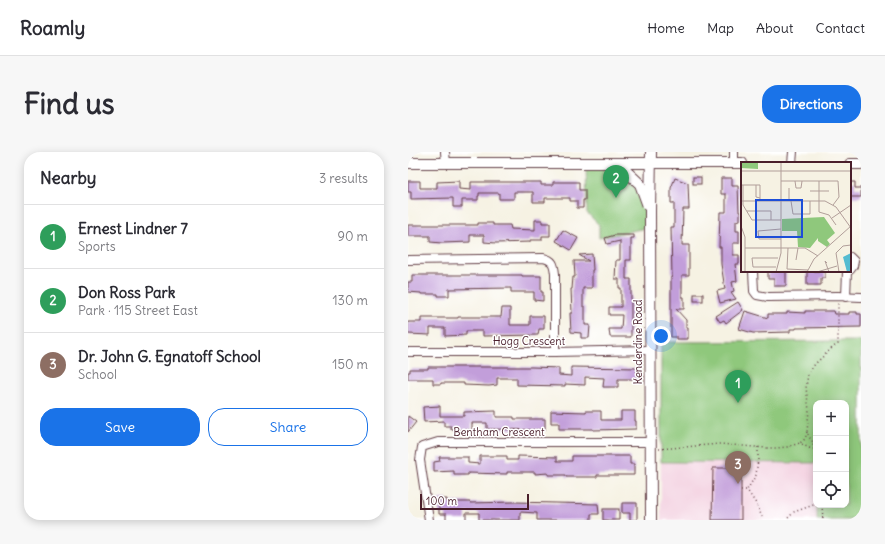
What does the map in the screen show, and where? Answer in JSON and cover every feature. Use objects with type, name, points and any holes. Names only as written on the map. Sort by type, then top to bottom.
[{"type":"street","points":[[445,152],[446,163]]},
{"type":"street","name":"Kenderdine Road","points":[[651,152],[651,520]]},
{"type":"street","points":[[408,163],[738,164],[734,152]]},
{"type":"street","points":[[792,162],[793,152]]},
{"type":"street","points":[[595,163],[626,171],[640,184],[650,211]]},
{"type":"street","points":[[851,258],[854,261],[851,268]]},
{"type":"street","points":[[408,260],[549,259],[554,267],[555,274],[555,352]]},
{"type":"street","points":[[753,272],[754,291],[757,295],[768,297],[861,296]]},
{"type":"street","points":[[842,296],[847,272]]},
{"type":"street","name":"Hogg Crescent","points":[[408,352],[555,352],[650,350]]},
{"type":"street","name":"Bentham Crescent","points":[[429,520],[420,460],[422,446],[438,442],[589,443],[651,446]]},
{"type":"path","points":[[651,446],[720,444],[777,448],[800,443],[805,439],[807,432],[809,410],[806,388],[808,374],[815,364],[838,344],[842,296]]},
{"type":"path","points":[[807,432],[813,444]]},
{"type":"path","points":[[800,443],[813,449]]},
{"type":"path","points":[[747,490],[756,475],[758,447]]},
{"type":"path","points":[[741,490],[747,490]]},
{"type":"path","points":[[747,490],[757,505],[762,517]]},
{"type":"path","points":[[788,518],[794,512],[813,505]]},
{"type":"path","points":[[822,508],[823,520]]},
{"type":"shaded area","points":[[661,462],[813,463],[813,508],[817,508],[817,520],[661,520]]},
{"type":"green space","points":[[586,163],[626,171],[640,184],[650,227],[599,238],[599,225],[587,213]]},
{"type":"green space","points":[[861,341],[861,520],[817,520],[817,508],[849,508],[849,400],[813,400],[813,463],[661,462],[661,342]]},
{"type":"building","points":[[693,177],[701,177],[701,184],[693,184]]},
{"type":"building","points":[[675,178],[688,183],[689,209],[683,209],[682,245],[689,245],[689,275],[682,275],[682,297],[684,297],[684,309],[676,309],[686,320],[688,339],[677,339],[677,337],[671,337],[671,227],[674,227],[674,203],[671,203],[671,188]]},
{"type":"building","points":[[721,178],[732,178],[732,186],[738,186],[740,220],[736,221],[736,231],[739,231],[739,243],[733,243],[733,255],[739,255],[739,264],[735,264],[737,281],[732,282],[734,291],[731,292],[736,299],[720,303],[717,291],[725,289],[721,264],[721,247],[719,247],[720,212],[726,212],[726,194],[721,194]]},
{"type":"building","points":[[408,181],[420,181],[420,188],[437,188],[437,182],[459,181],[459,189],[471,190],[471,182],[541,182],[541,185],[553,185],[553,182],[579,182],[579,190],[585,190],[585,200],[583,200],[583,208],[577,208],[577,201],[570,201],[570,198],[545,198],[545,202],[533,202],[533,192],[514,192],[514,199],[499,199],[499,193],[479,193],[478,200],[462,200],[462,207],[453,207],[453,198],[411,199],[411,192],[408,192]]},
{"type":"building","points":[[851,182],[855,182],[855,188],[861,188],[861,197],[851,197]]},
{"type":"building","points":[[535,220],[542,220],[542,223],[550,223],[550,236],[542,236],[542,240],[530,240],[530,242],[496,243],[484,242],[484,235],[470,235],[470,242],[442,243],[430,242],[430,236],[408,236],[408,225],[478,225],[478,223],[493,223],[493,225],[510,225],[511,229],[535,230]]},
{"type":"building","points":[[563,230],[578,238],[571,250],[556,241]]},
{"type":"building","points":[[615,235],[634,235],[634,238],[631,238],[631,260],[626,260],[626,279],[631,279],[631,337],[610,337],[609,329],[621,329],[622,315],[609,315],[609,307],[621,307],[621,288],[619,288],[619,279],[615,279],[616,260],[620,260],[620,241],[607,244],[605,238]]},
{"type":"building","points":[[592,254],[592,288],[583,288],[585,325],[590,325],[589,338],[581,338],[581,333],[571,332],[571,289],[573,277],[575,277],[574,261],[589,261],[579,255]]},
{"type":"building","points":[[768,272],[786,272],[786,286],[774,286],[774,279],[768,279]]},
{"type":"building","points":[[807,272],[825,272],[825,278],[821,278],[821,285],[807,285]]},
{"type":"building","points":[[412,275],[541,276],[541,292],[543,292],[543,301],[534,300],[534,292],[511,292],[511,288],[449,289],[449,296],[408,292],[408,282],[412,282]]},
{"type":"building","points":[[694,294],[703,294],[703,301],[694,301]]},
{"type":"building","points":[[738,302],[743,310],[726,323],[724,320],[720,322],[716,316]]},
{"type":"building","points":[[502,308],[510,308],[510,325],[530,325],[530,316],[544,316],[544,329],[539,329],[538,335],[483,336],[483,331],[466,331],[466,335],[445,336],[445,328],[430,328],[430,335],[408,334],[408,322],[421,322],[421,318],[501,317]]},
{"type":"building","points":[[745,311],[768,318],[768,314],[787,314],[787,312],[805,313],[805,311],[834,311],[835,314],[849,314],[849,312],[857,312],[857,314],[861,314],[861,327],[796,328],[790,329],[790,332],[753,333],[739,329]]},
{"type":"building","points":[[428,367],[559,368],[559,375],[571,376],[571,367],[637,368],[637,379],[618,379],[618,387],[603,387],[604,378],[585,377],[585,385],[565,384],[565,386],[517,385],[517,378],[497,378],[497,385],[489,386],[464,385],[464,383],[433,384],[433,379],[408,379],[408,372],[410,372],[410,369],[428,369]]},
{"type":"building","points":[[440,406],[440,416],[464,416],[464,412],[496,411],[496,417],[514,417],[514,419],[545,419],[545,430],[487,429],[487,423],[472,423],[472,430],[451,429],[451,426],[444,426],[444,421],[424,422],[423,407]]},
{"type":"building","points":[[551,411],[601,411],[601,420],[621,420],[621,411],[635,411],[636,429],[559,429],[559,423],[551,423]]},
{"type":"building","points":[[408,416],[416,422],[408,432]]},
{"type":"building","points":[[480,456],[507,456],[507,460],[518,460],[518,456],[557,457],[557,461],[572,461],[572,456],[630,456],[630,464],[634,464],[634,475],[566,477],[566,475],[548,475],[548,473],[535,474],[535,472],[507,472],[507,474],[468,473],[468,475],[454,475],[454,471],[434,472],[434,462],[440,461],[439,457],[468,457],[468,463],[480,464]]},
{"type":"building","points":[[713,468],[741,468],[741,520],[712,520]]},
{"type":"building","points":[[439,499],[447,499],[447,502],[470,503],[514,502],[598,504],[599,514],[591,514],[591,520],[537,520],[537,513],[520,512],[520,520],[479,520],[479,513],[466,513],[466,520],[446,520],[446,514],[439,514]]},
{"type":"building","points":[[622,503],[637,503],[637,520],[630,520],[630,513],[622,513]]},
{"type":"building","points":[[603,509],[619,509],[619,520],[603,520]]},
{"type":"place","name":"Don Ross Park","points":[[616,198]]},
{"type":"place","name":"Ernest Lindner 7","points":[[738,403]]},
{"type":"place","name":"Dr. John G. Egnatoff School","points":[[738,484]]}]
